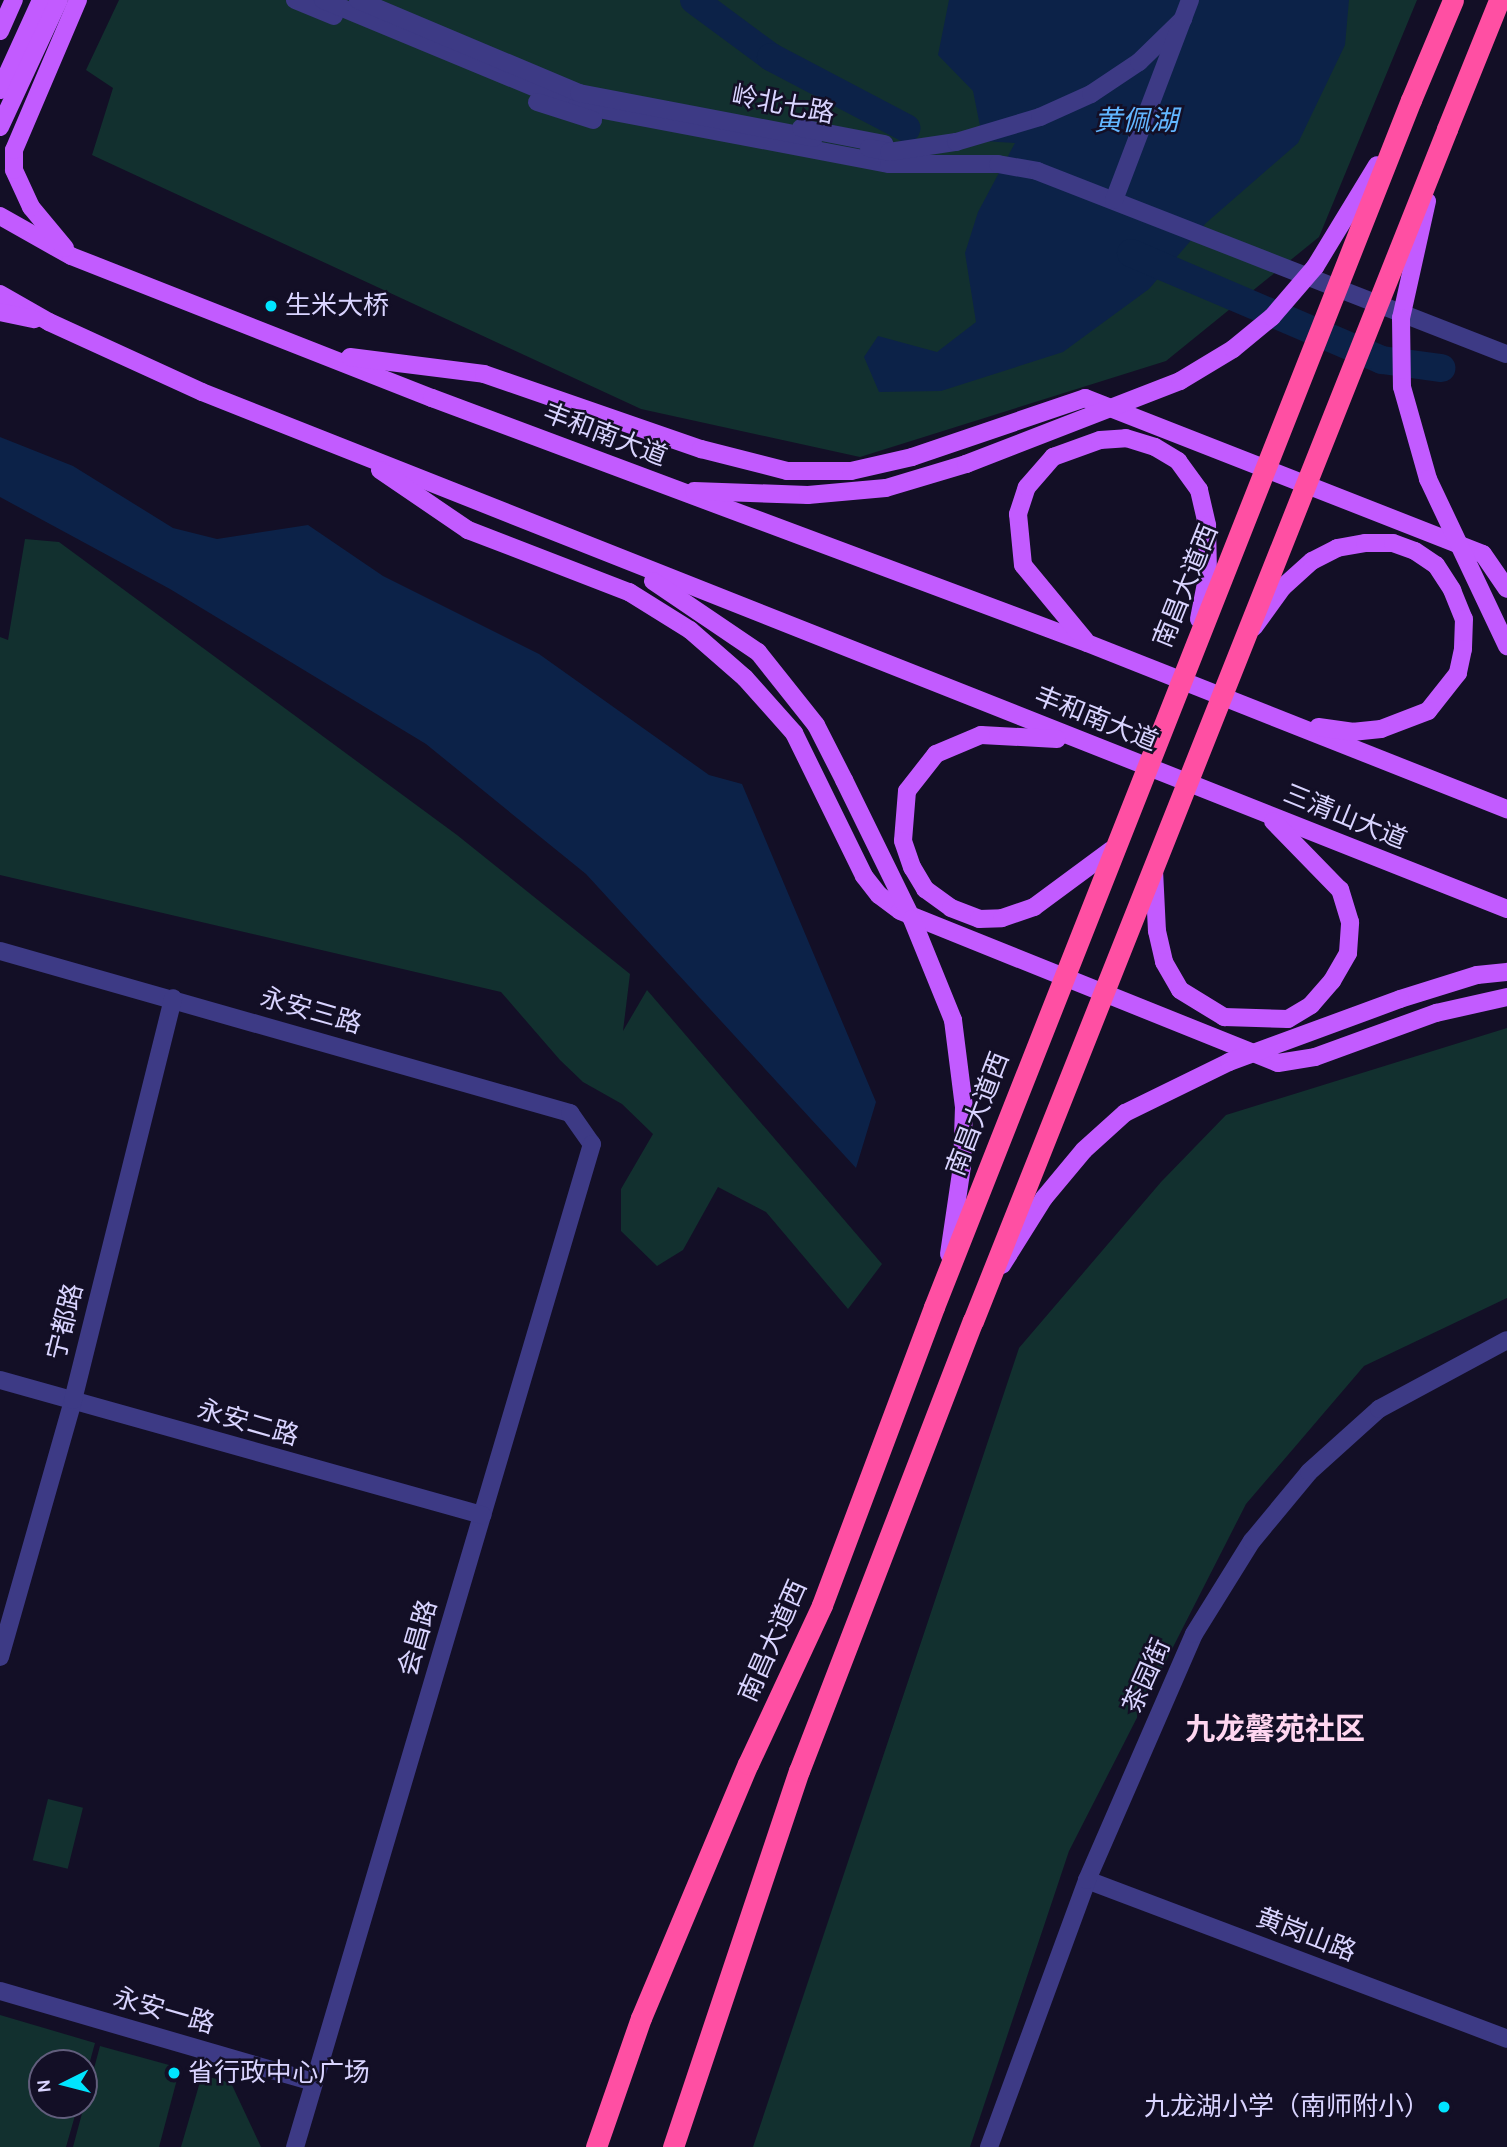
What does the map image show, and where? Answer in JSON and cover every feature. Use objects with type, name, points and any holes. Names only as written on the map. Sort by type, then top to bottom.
[{"type":"highway","points":[[1411,100],[1453,0]]},
{"type":"highway","points":[[673,2147],[799,1771],[1153,863],[1499,0]]},
{"type":"highway","name":"南昌大道西","points":[[596,2147],[647,2005],[748,1764],[822,1605],[1111,850],[1411,100]]},
{"type":"main road","points":[[0,31],[14,0]]},
{"type":"main road","points":[[0,90],[41,0]]},
{"type":"main road","points":[[0,127],[59,0]]},
{"type":"main road","points":[[71,256],[31,207],[14,170],[14,150],[78,0]]},
{"type":"main road","points":[[676,490],[808,495],[886,488],[966,464],[1180,382],[1233,349],[1272,317],[1315,267],[1354,208],[1411,100]]},
{"type":"main road","points":[[1447,129],[1412,257],[1401,318],[1402,387],[1428,479],[1507,646]]},
{"type":"main road","name":"丰和南大道","points":[[0,216],[71,256],[1290,723]]},
{"type":"main road","name":"丰和南大道","points":[[0,294],[49,322],[202,392],[1164,774]]},
{"type":"main road","points":[[0,312],[49,322]]},
{"type":"main road","points":[[329,354],[484,374],[701,449],[787,471],[851,471],[912,457],[1086,398],[1483,554],[1507,589]]},
{"type":"main road","points":[[1087,643],[1023,565],[1018,514],[1027,487],[1053,457],[1100,440],[1126,438],[1178,461],[1199,490],[1206,525],[1208,573],[1193,645]]},
{"type":"main road","points":[[352,451],[468,530],[629,592],[690,630],[745,678],[794,733],[864,876],[879,895],[900,911],[1278,1063],[1342,1048],[1436,1013],[1507,997]]},
{"type":"main road","points":[[580,541],[682,597],[758,652],[816,725],[844,780],[940,982],[962,1062],[962,1166],[946,1277]]},
{"type":"main road","points":[[1239,648],[1283,587],[1312,561],[1337,548],[1365,542],[1393,543],[1436,565],[1464,619],[1463,649],[1458,673],[1428,711],[1408,720],[1354,732],[1290,723]]},
{"type":"main road","points":[[1290,723],[1507,809]]},
{"type":"main road","points":[[1078,740],[981,735],[936,754],[907,792],[904,841],[912,867],[925,889],[979,919],[1002,918],[1034,907],[1111,850]]},
{"type":"main road","name":"三清山大道","points":[[1164,774],[1507,909]]},
{"type":"main road","points":[[1153,863],[1157,931],[1164,962],[1180,990],[1224,1017],[1288,1019],[1318,997],[1348,953],[1349,922],[1340,890],[1266,814]]},
{"type":"main road","points":[[984,1294],[1044,1198],[1084,1150],[1125,1113],[1229,1062],[1400,999],[1477,975],[1507,972]]},
{"type":"street","points":[[295,0],[572,117],[850,168],[889,164],[1025,167],[1506,354]]},
{"type":"street","points":[[323,0],[577,106],[889,164]]},
{"type":"street","name":"岭北七路","points":[[358,0],[579,93],[889,152],[1019,126],[1091,94],[1139,62],[1182,19]]},
{"type":"street","points":[[389,0],[580,83],[905,150]]},
{"type":"street","name":"岭北七路","points":[[1114,200],[1189,0]]},
{"type":"street","name":"永安三路","points":[[0,951],[570,1113],[592,1144]]},
{"type":"street","name":"宁都路","points":[[0,1657],[73,1400],[173,998]]},
{"type":"street","name":"会昌路","points":[[295,2147],[592,1144]]},
{"type":"street","name":"茶园街","points":[[989,2147],[1087,1880],[1194,1634],[1252,1541],[1309,1472],[1379,1409],[1507,1339]]},
{"type":"street","name":"永安二路","points":[[0,1380],[482,1515]]},
{"type":"street","name":"黄岗山路","points":[[1087,1880],[1507,2039]]},
{"type":"street","name":"永安一路","points":[[0,1991],[314,2082]]},
{"type":"green space","points":[[119,0],[1417,0],[1319,237],[1166,361],[860,457],[641,409],[92,155],[113,88],[86,70]]},
{"type":"green space","points":[[25,539],[59,542],[457,835],[630,974],[623,1031],[647,990],[882,1264],[848,1309],[766,1212],[718,1187],[683,1250],[657,1266],[621,1231],[621,1189],[653,1134],[622,1104],[583,1082],[560,1060],[501,992],[0,875],[0,637],[8,640]]},
{"type":"green space","points":[[1507,1028],[1507,1298],[1364,1366],[1246,1504],[1069,1851],[970,2147],[753,2147],[1019,1348],[1161,1182],[1226,1115]]},
{"type":"green space","points":[[48,1799],[83,1808],[68,1869],[33,1860]]},
{"type":"green space","points":[[0,2015],[95,2043],[93,2049],[28,2049],[28,2119],[74,2119],[66,2147],[0,2147]]},
{"type":"green space","points":[[100,2046],[180,2068],[159,2147],[73,2147],[80,2119],[98,2119]]},
{"type":"green space","points":[[202,2075],[231,2083],[261,2147],[181,2147]]},
{"type":"water","name":"黄佩湖","points":[[949,0],[1349,0],[1345,45],[1298,143],[1206,223],[1149,289],[1063,352],[941,391],[879,392],[864,357],[878,336],[937,352],[976,322],[965,253],[978,212],[1015,143],[983,141],[973,91],[938,55]]},
{"type":"water","points":[[0,437],[73,466],[173,528],[217,539],[308,525],[383,576],[539,654],[709,775],[742,784],[876,1102],[856,1168],[586,874],[426,744],[170,589],[0,497]]},
{"type":"waterway","points":[[694,0],[771,57],[906,128]]},
{"type":"waterway","points":[[1131,253],[1382,360],[1441,368]]},
{"type":"place","name":"生米大桥","points":[[271,306]]},
{"type":"place","name":"省行政中心广场","points":[[174,2073]]},
{"type":"place","name":"九龙湖小学（南师附小）","points":[[1444,2107]]},
{"type":"district","name":"九龙馨苑社区","points":[[1275,1729]]}]
